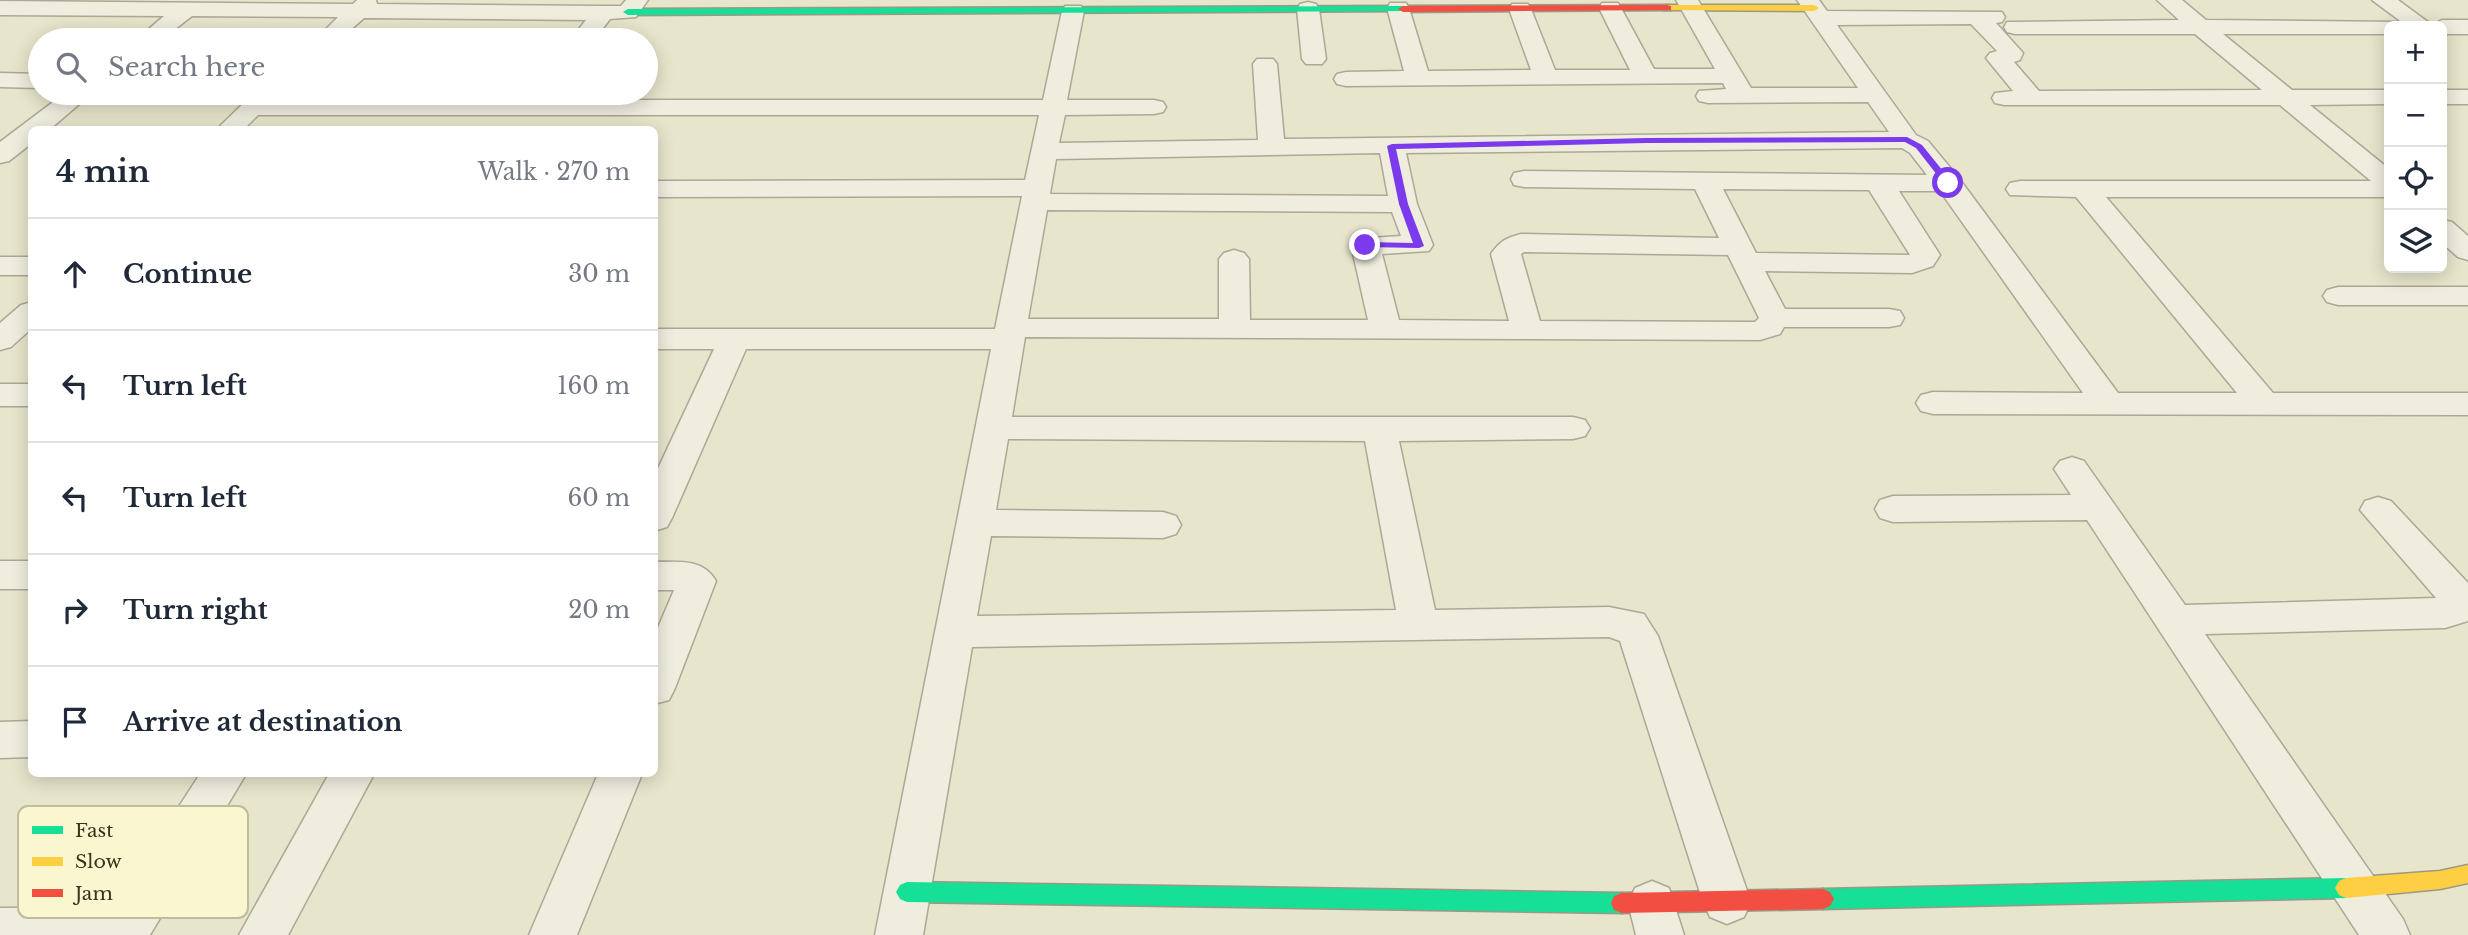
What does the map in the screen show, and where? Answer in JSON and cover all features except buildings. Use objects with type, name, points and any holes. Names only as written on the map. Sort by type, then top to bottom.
[{"type":"street","points":[[2168,0],[2384,178]]},
{"type":"street","points":[[2383,0],[2414,21]]},
{"type":"street","points":[[0,8],[497,6],[603,13],[632,6],[1073,11],[1242,5],[1308,9],[1520,9],[1575,4],[1610,8],[1690,4],[1814,9],[1986,17],[2012,55],[1998,58],[2032,98]]},
{"type":"street","points":[[1690,4],[1736,86]]},
{"type":"street","points":[[339,28],[365,5]]},
{"type":"street","points":[[477,28],[497,6]]},
{"type":"street","points":[[2298,7],[2326,27]]},
{"type":"street","points":[[1398,8],[1418,79]]},
{"type":"street","points":[[1610,8],[1646,77]]},
{"type":"street","points":[[162,28],[187,9]]},
{"type":"street","points":[[1308,9],[1314,58]]},
{"type":"street","points":[[1520,9],[1545,78]]},
{"type":"street","points":[[1814,9],[1907,140],[1919,147],[1948,183],[2108,403]]},
{"type":"street","points":[[899,935],[1036,195],[1073,11]]},
{"type":"street","points":[[591,28],[603,13]]},
{"type":"street","points":[[2015,27],[2384,27]]},
{"type":"street","points":[[2447,27],[2468,27]]},
{"type":"street","points":[[1265,64],[1272,148]]},
{"type":"street","points":[[1346,79],[1646,77],[1874,95]]},
{"type":"street","points":[[0,80],[28,80]]},
{"type":"street","points":[[1707,96],[1736,86]]},
{"type":"street","points":[[2004,98],[2384,97]]},
{"type":"street","points":[[2447,97],[2468,97]]},
{"type":"street","points":[[658,102],[1154,107]]},
{"type":"street","points":[[37,126],[64,105]]},
{"type":"street","points":[[232,126],[255,105]]},
{"type":"street","points":[[389,126],[408,105]]},
{"type":"street","points":[[519,126],[534,105]]},
{"type":"street","points":[[0,155],[28,133]]},
{"type":"street","points":[[1045,151],[1646,141],[1907,140]]},
{"type":"street","points":[[1386,329],[1365,245],[1419,246],[1403,204],[1392,146]]},
{"type":"street","points":[[0,163],[28,163]]},
{"type":"street","points":[[1524,179],[1948,183]]},
{"type":"street","points":[[1705,181],[1774,318]]},
{"type":"street","points":[[1527,329],[1506,254],[1512,246],[1521,243],[1912,264],[1923,260],[1925,255],[1884,189],[1876,182]]},
{"type":"street","points":[[2020,189],[2384,189]]},
{"type":"street","points":[[2084,189],[2263,403]]},
{"type":"street","points":[[658,194],[1036,195],[1403,204]]},
{"type":"street","points":[[2447,232],[2467,249]]},
{"type":"street","points":[[1234,259],[1235,329]]},
{"type":"street","points":[[0,266],[28,266]]},
{"type":"street","points":[[2338,296],[2468,296]]},
{"type":"street","points":[[0,340],[28,315]]},
{"type":"street","points":[[1774,318],[1889,318]]},
{"type":"street","points":[[658,339],[1235,329],[1760,331],[1769,327],[1774,318]]},
{"type":"street","points":[[658,509],[734,339]]},
{"type":"street","points":[[0,395],[28,395]]},
{"type":"street","points":[[1933,402],[2263,403],[2464,408]]},
{"type":"street","points":[[993,428],[1573,428]]},
{"type":"street","points":[[1380,430],[1418,624]]},
{"type":"street","points":[[2072,469],[2386,935]]},
{"type":"street","points":[[1893,509],[2098,507]]},
{"type":"street","points":[[2175,620],[2445,613],[2459,609],[2462,604],[2454,593],[2378,510]]},
{"type":"street","points":[[976,523],[1163,525]]},
{"type":"street","points":[[0,575],[28,575]]},
{"type":"street","points":[[658,576],[690,576],[697,581],[658,678]]},
{"type":"street","points":[[955,632],[1609,622],[1630,625],[1638,636],[1727,902]]},
{"type":"street","points":[[0,740],[28,740]]},
{"type":"street","points":[[205,806],[223,777]]},
{"type":"street","points":[[263,935],[350,777]]},
{"type":"street","points":[[553,935],[619,777]]},
{"type":"street","points":[[907,892],[1656,919],[1727,902],[2356,888],[2440,880],[2468,874]]},
{"type":"street","points":[[0,930],[125,932]]},
{"type":"traffic: fast","points":[[628,12],[1403,9]]},
{"type":"traffic: fast","points":[[1823,899],[2346,888]]},
{"type":"traffic: fast","points":[[907,892],[1622,903]]},
{"type":"traffic: slow","points":[[1667,8],[1814,8]]},
{"type":"traffic: slow","points":[[2346,888],[2440,880],[2468,874]]},
{"type":"traffic: jam","points":[[1403,9],[1667,8]]},
{"type":"traffic: jam","points":[[1622,903],[1823,899]]},
{"type":"route","points":[[1365,245],[1419,246],[1403,204],[1392,146],[1907,140],[1919,147],[1948,183]]}]
